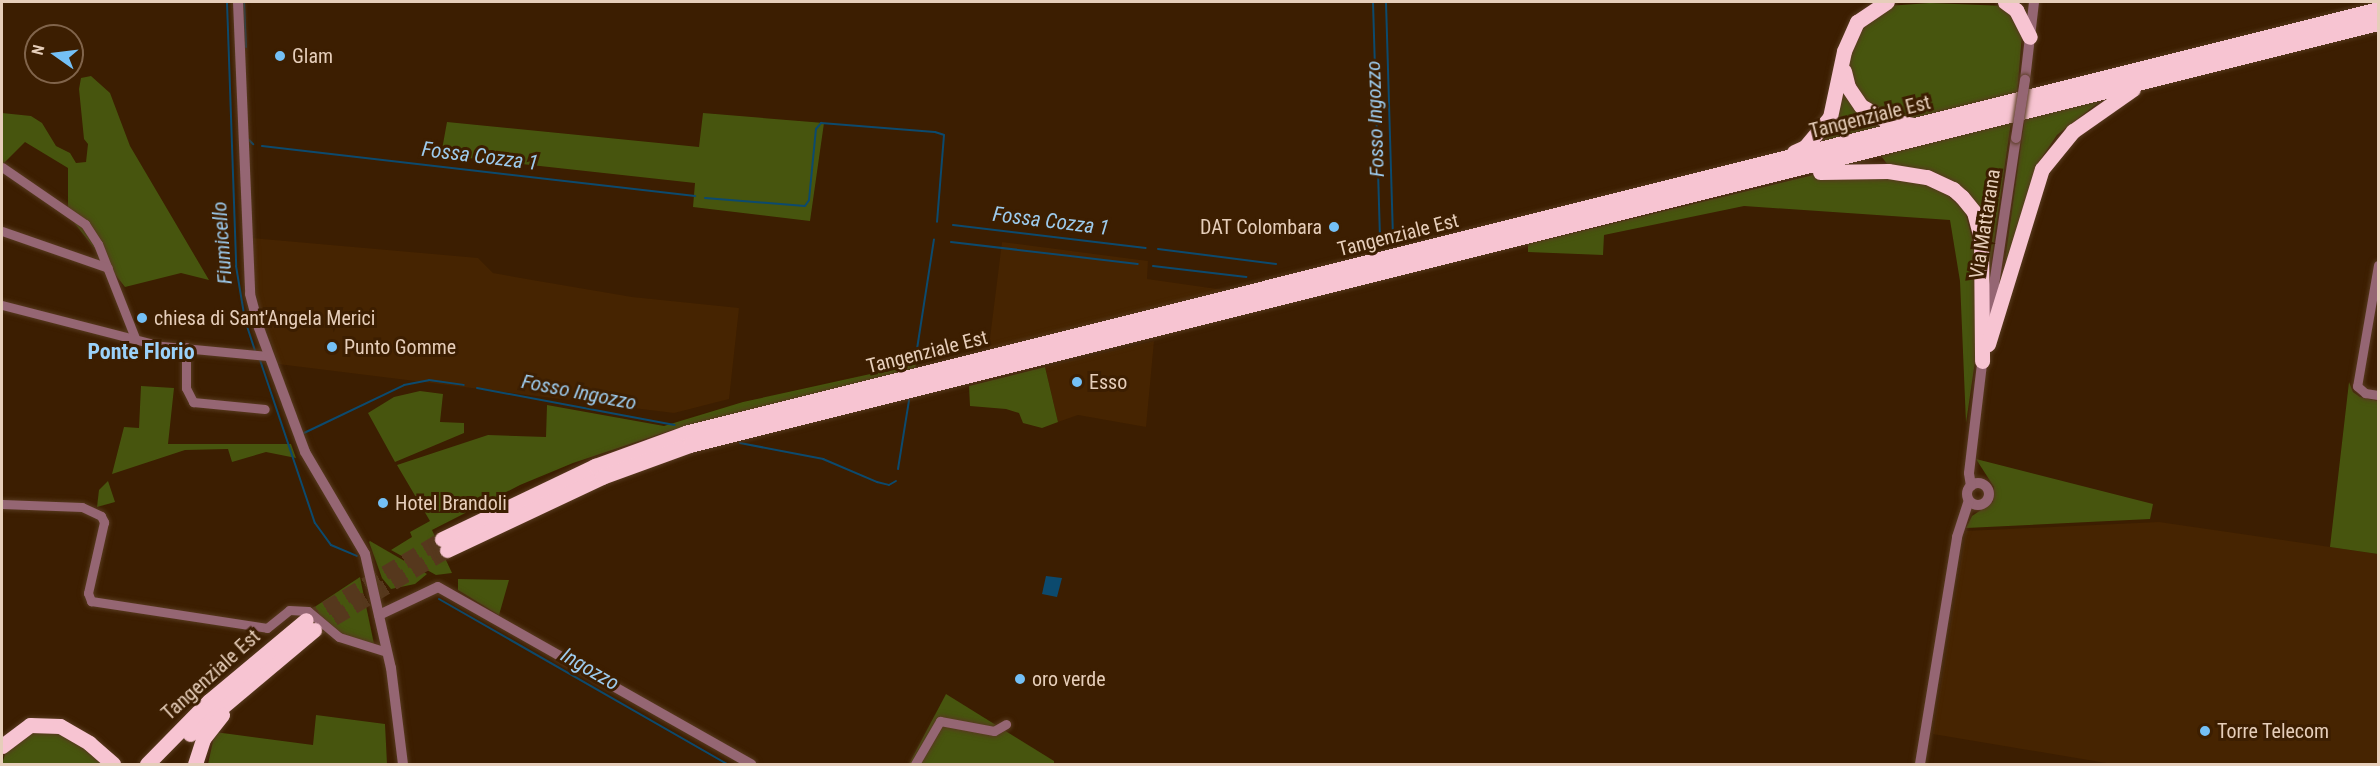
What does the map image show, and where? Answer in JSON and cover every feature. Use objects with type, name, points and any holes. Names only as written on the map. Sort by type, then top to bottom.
[{"type":"highway","points":[[1731,173],[1805,147],[1830,117],[1849,35],[1857,22],[1887,2]]},
{"type":"highway","points":[[2005,2],[2016,10],[2030,37]]},
{"type":"highway","name":"Tangenziale Est","points":[[2379,9],[1921,126],[685,433],[595,466],[445,545],[602,477],[690,445],[2379,23]]},
{"type":"highway","points":[[1843,63],[1848,87],[1861,106],[1885,120],[1921,126]]},
{"type":"highway","points":[[1982,361],[2042,169],[2073,131],[2141,83]]},
{"type":"highway","points":[[1760,179],[1846,169],[1888,171],[1927,177],[1953,189],[1979,224],[1982,361]]},
{"type":"highway","name":"Tangenziale Est","points":[[147,765],[209,701],[310,625],[292,647],[219,707],[161,765]]},
{"type":"highway","points":[[195,765],[203,739],[218,719],[268,676],[292,647]]},
{"type":"highway","points":[[2,746],[30,725],[60,726],[89,743],[113,765]]},
{"type":"street","points":[[238,2],[246,252],[250,294],[266,357],[305,452],[365,554],[387,652],[403,765]]},
{"type":"street","name":"Via Mattarana","points":[[1971,486],[1971,452],[1982,361],[2025,80],[2034,2]]},
{"type":"street","points":[[2,167],[79,217],[98,244],[135,338]]},
{"type":"street","points":[[2,231],[108,268]]},
{"type":"street","points":[[2379,265],[2357,386],[2365,393],[2379,395]]},
{"type":"street","points":[[2,305],[67,324],[162,346],[266,357]]},
{"type":"street","points":[[186,347],[186,388],[193,402],[265,409]]},
{"type":"street","name":"Via Mattarana","points":[[1971,452],[1985,486]]},
{"type":"street","points":[[1920,765],[1957,537],[1969,501],[1967,493],[1971,486],[1985,486],[1988,497],[1971,512],[1957,537]]},
{"type":"street","points":[[1969,501],[1982,504]]},
{"type":"street","points":[[2,504],[82,507],[101,516],[104,522],[88,592],[91,601],[267,628],[290,610],[308,611],[339,637],[387,652]]},
{"type":"street","points":[[379,615],[438,587],[751,765]]},
{"type":"street","points":[[915,765],[940,721],[994,731],[1006,724]]},
{"type":"shaded area","points":[[252,238],[478,258],[493,273],[632,297],[739,308],[729,399],[674,413],[278,364],[256,293],[250,253]]},
{"type":"shaded area","points":[[1002,242],[1148,261],[1147,279],[1238,292],[988,354]]},
{"type":"shaded area","points":[[1154,341],[1146,427],[1078,415],[1058,422],[1045,367]]},
{"type":"shaded area","points":[[2159,522],[2378,554],[2378,764],[2112,764],[1933,734],[1966,531]]},
{"type":"green space","points":[[1930,3],[2006,6],[2022,35],[2017,95],[1911,120],[1883,115],[1857,94],[1847,68],[1856,31],[1887,6]]},
{"type":"green space","points":[[91,76],[110,93],[130,146],[209,280],[181,273],[125,287],[68,215],[68,168],[25,142],[2,165],[2,113],[31,116],[42,123],[56,146],[70,153],[76,163],[86,162],[88,144],[84,139],[79,89],[80,84],[84,84],[84,77]]},
{"type":"green space","points":[[1842,92],[1883,127],[1820,142],[1820,139]]},
{"type":"green space","points":[[2103,99],[2057,135],[2036,166],[2001,289],[2025,117]]},
{"type":"green space","points":[[703,113],[824,123],[810,221],[693,207],[695,183],[441,155],[447,122],[699,147]]},
{"type":"green space","points":[[2011,122],[1987,291],[1968,198],[1888,165],[1881,156]]},
{"type":"green space","points":[[1825,172],[1908,178],[1941,189],[1965,211],[1976,254],[1979,334],[1966,423],[1960,281],[1950,220],[1744,206],[1604,235],[1603,255],[1528,252],[1528,244]]},
{"type":"green space","points":[[916,364],[915,369],[672,430],[573,463],[520,485],[432,530],[452,573],[436,575],[391,550],[412,537],[410,532],[430,521],[397,465],[488,435],[546,437],[547,405],[664,426],[743,402]]},
{"type":"green space","points":[[1045,367],[1058,422],[1042,428],[1023,423],[1019,413],[1006,409],[970,406],[969,386]]},
{"type":"green space","points":[[2349,382],[2353,392],[2360,397],[2378,401],[2378,554],[2330,547]]},
{"type":"green space","points":[[141,386],[174,388],[168,444],[291,444],[296,458],[266,452],[232,462],[228,449],[185,450],[112,474],[124,427],[139,428]]},
{"type":"green space","points":[[420,391],[443,394],[440,422],[464,423],[464,433],[395,462],[368,413],[394,397]]},
{"type":"green space","points":[[1976,459],[2153,504],[2150,519],[1966,528],[1972,516],[1993,502],[1994,487]]},
{"type":"green space","points":[[108,481],[115,502],[97,507],[99,490]]},
{"type":"green space","points":[[369,542],[427,574],[415,584],[391,589],[382,578]]},
{"type":"green space","points":[[360,577],[374,644],[342,635],[310,610]]},
{"type":"green space","points":[[458,579],[509,580],[499,615],[458,590]]},
{"type":"green space","points":[[946,694],[1054,761],[1054,764],[909,764]]},
{"type":"green space","points":[[316,715],[385,724],[387,764],[208,764],[215,732],[313,745]]},
{"type":"green space","points":[[39,729],[73,736],[105,764],[2,764],[7,748],[24,734]]},
{"type":"water","points":[[1046,576],[1062,578],[1057,597],[1042,594]]},
{"type":"waterway","name":"Fiumicello","points":[[227,2],[236,266],[245,320],[256,353]]},
{"type":"waterway","name":"Fossa Cozza 1","points":[[244,2],[246,47]]},
{"type":"waterway","name":"Fossa Cozza 1","points":[[1373,2],[1380,235]]},
{"type":"waterway","name":"Fosso Ingozzo","points":[[1386,2],[1393,235]]},
{"type":"waterway","name":"Fossa Cozza 1","points":[[705,198],[805,206],[809,200],[816,129],[821,123],[935,132],[944,135],[937,222]]},
{"type":"waterway","name":"Fossa Cozza 1","points":[[249,140],[253,144]]},
{"type":"waterway","name":"Fossa Cozza 1","points":[[262,146],[695,196]]},
{"type":"waterway","name":"Fossa Cozza 1","points":[[953,225],[1146,248]]},
{"type":"waterway","name":"Fosso Ingozzo","points":[[915,362],[934,239]]},
{"type":"waterway","name":"Fosso Ingozzo","points":[[951,242],[1138,264]]},
{"type":"waterway","name":"Fossa Cozza 1","points":[[1158,249],[1276,264]]},
{"type":"waterway","name":"Fosso Ingozzo","points":[[1153,266],[1246,277]]},
{"type":"waterway","name":"Fiumicello","points":[[259,357],[315,523],[331,545],[357,556]]},
{"type":"waterway","name":"Fosso Ingozzo","points":[[304,433],[404,385],[429,380],[464,385]]},
{"type":"waterway","name":"Fosso Ingozzo","points":[[477,388],[675,425]]},
{"type":"waterway","name":"Fosso Ingozzo","points":[[898,469],[909,400]]},
{"type":"waterway","name":"Fosso Ingozzo","points":[[740,443],[823,459],[889,485],[896,481]]},
{"type":"waterway","name":"Ingozzo","points":[[439,599],[727,764]]},
{"type":"tunnel","points":[[306,620],[442,539]]},
{"type":"tunnel","points":[[314,630],[447,550]]},
{"type":"place","name":"Glam","points":[[280,56]]},
{"type":"place","name":"DAT Colombara","points":[[1334,227]]},
{"type":"place","name":"chiesa di Sant'Angela Merici","points":[[142,318]]},
{"type":"place","name":"Punto Gomme","points":[[332,347]]},
{"type":"place","name":"Esso","points":[[1077,382]]},
{"type":"place","name":"Hotel Brandoli","points":[[383,503]]},
{"type":"place","name":"oro verde","points":[[1020,679]]},
{"type":"place","name":"Torre Telecom","points":[[2205,731]]},
{"type":"district","name":"Ponte Florio","points":[[141,352]]}]
